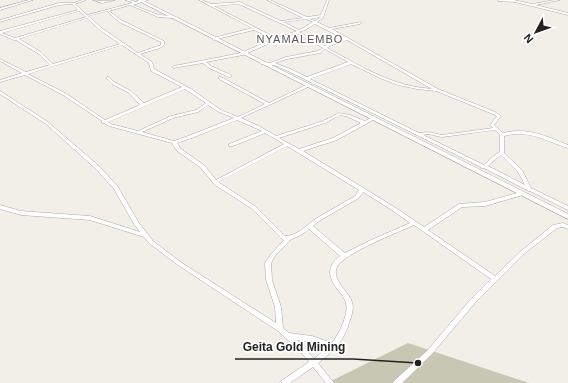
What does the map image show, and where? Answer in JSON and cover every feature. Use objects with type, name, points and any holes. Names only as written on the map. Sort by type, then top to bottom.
[{"type":"street","points":[[0,9],[32,0]]},
{"type":"street","points":[[0,21],[59,4],[73,4],[85,0]]},
{"type":"street","points":[[94,0],[102,2],[114,0]]},
{"type":"street","points":[[126,0],[133,2],[132,4],[159,16],[172,17]]},
{"type":"street","points":[[0,33],[11,39],[17,38],[143,0],[242,54],[568,217]]},
{"type":"street","points":[[200,0],[212,5],[253,29],[276,38]]},
{"type":"street","points":[[268,0],[329,29],[437,90],[498,115],[499,116],[492,125],[502,135],[502,152],[520,171],[530,190]]},
{"type":"street","points":[[174,67],[242,54],[276,38],[299,31],[316,23],[323,16],[328,0]]},
{"type":"street","points":[[500,0],[513,1],[568,14]]},
{"type":"street","points":[[528,5],[559,0]]},
{"type":"street","points":[[212,5],[239,2],[299,31],[352,62],[389,81],[422,89],[437,90]]},
{"type":"street","points":[[73,4],[87,17],[122,44],[151,63],[152,70],[185,87],[208,103],[236,119],[265,131],[299,151],[414,223],[495,279]]},
{"type":"street","points":[[0,33],[79,10]]},
{"type":"street","points":[[108,11],[120,21],[162,42],[162,45],[159,47],[138,54]]},
{"type":"street","points":[[280,22],[323,16]]},
{"type":"street","points":[[329,29],[360,23]]},
{"type":"street","points":[[214,39],[253,29]]},
{"type":"street","points":[[17,38],[40,52],[52,64]]},
{"type":"street","points":[[261,63],[271,63],[286,58],[319,52],[332,43],[347,39]]},
{"type":"street","points":[[0,80],[26,74],[52,64],[122,44]]},
{"type":"street","points":[[0,60],[70,97],[103,122],[174,142],[236,119],[307,86]]},
{"type":"street","points":[[204,62],[210,67],[230,76]]},
{"type":"street","points":[[306,79],[352,62]]},
{"type":"street","points":[[271,63],[568,208]]},
{"type":"street","points":[[108,78],[113,83],[130,92],[143,105]]},
{"type":"street","points":[[220,78],[268,104]]},
{"type":"street","points":[[103,122],[185,87]]},
{"type":"street","points":[[0,92],[51,126],[98,168],[116,188],[145,235],[158,248],[280,329],[313,362],[330,383]]},
{"type":"street","points":[[139,132],[172,117],[197,111],[208,103]]},
{"type":"street","points":[[277,138],[324,122],[339,114],[349,116],[365,123]]},
{"type":"street","points":[[299,151],[335,139],[372,119]]},
{"type":"street","points":[[418,134],[442,136],[495,129]]},
{"type":"street","points":[[231,145],[265,131]]},
{"type":"street","points":[[502,135],[516,132],[529,133],[568,147]]},
{"type":"street","points":[[174,142],[176,148],[202,166],[215,182],[253,207],[280,236],[288,239],[294,238],[308,226],[357,197],[362,190]]},
{"type":"street","points":[[215,182],[287,144]]},
{"type":"street","points":[[483,167],[489,164],[496,155],[502,152]]},
{"type":"street","points":[[424,230],[461,205],[486,204],[521,194]]},
{"type":"street","points":[[0,207],[21,214],[90,218],[145,235]]},
{"type":"street","points":[[284,383],[333,346],[342,332],[350,306],[347,297],[340,288],[332,272],[335,264],[344,256],[414,223]]},
{"type":"street","points":[[397,383],[429,353],[459,316],[495,279],[555,226],[563,225],[568,227]]},
{"type":"street","points":[[308,226],[344,256]]},
{"type":"street","points":[[280,329],[278,307],[269,280],[267,268],[269,259],[288,239]]},
{"type":"street","points":[[288,336],[312,339],[333,346]]},
{"type":"shaded area","points":[[408,343],[529,383],[327,383]]},
{"type":"place","name":"Geita Gold Mining","points":[[418,363]]},
{"type":"district","name":"NYAMALEMBO","points":[[300,39]]}]
